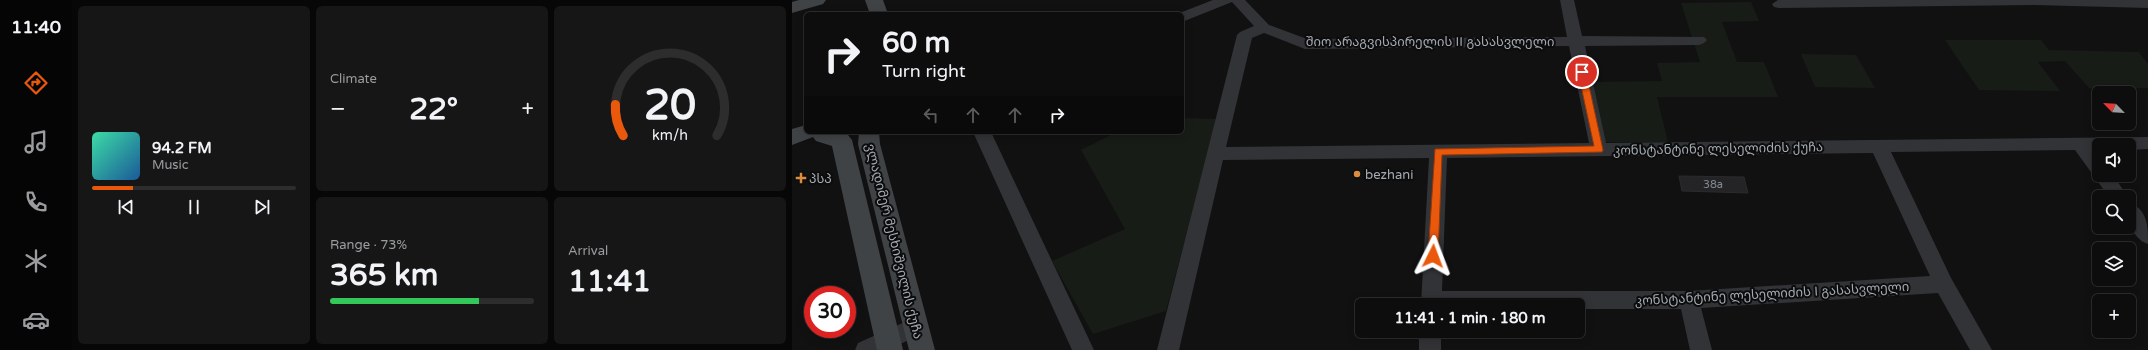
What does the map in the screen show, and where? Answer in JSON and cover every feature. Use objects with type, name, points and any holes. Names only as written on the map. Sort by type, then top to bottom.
[{"type":"street","points":[[792,8],[817,0]]},
{"type":"street","points":[[874,0],[878,12]]},
{"type":"street","points":[[1184,16],[1226,0]]},
{"type":"street","points":[[1168,350],[1245,35],[1264,28],[1237,0]]},
{"type":"street","points":[[1567,0],[1599,150]]},
{"type":"street","points":[[1779,4],[2034,0],[2148,4]]},
{"type":"street","name":"შიო არაგვისპირელის II გასასვლელი","points":[[1264,28],[1305,44],[1699,40]]},
{"type":"street","points":[[792,121],[804,126]]},
{"type":"street","points":[[792,137],[804,134]]},
{"type":"street","name":"ვლადიმერ მესხიშვილის ქუჩა","points":[[823,134],[841,140],[881,347]]},
{"type":"street","points":[[829,134],[839,136],[844,134]]},
{"type":"street","points":[[983,134],[1083,350]]},
{"type":"street","name":"ვლადიმერ მესხიშვილის ქუჩა","points":[[871,136],[919,338]]},
{"type":"street","name":"კონსტანტინე ლესელიძის ქუჩა","points":[[1217,154],[2148,143]]},
{"type":"street","points":[[2080,144],[2092,160]]},
{"type":"street","points":[[1879,146],[1944,284],[1981,350]]},
{"type":"street","points":[[1431,298],[1438,151]]},
{"type":"street","points":[[2136,220],[2148,236]]},
{"type":"street","name":"კონსტანტინე ლესელიძის I გასასვლელი","points":[[1585,301],[1689,300],[1944,284]]},
{"type":"street","points":[[1689,300],[1701,350]]},
{"type":"street","points":[[881,347],[919,338]]},
{"type":"street","points":[[1430,338],[1430,350]]},
{"type":"shaded area","points":[[1751,2],[1759,21],[1722,22],[1737,62],[1764,62],[1778,97],[1657,97],[1668,142],[1603,142],[1592,82],[1662,81],[1657,63],[1700,62],[1681,3]]},
{"type":"shaded area","points":[[1945,40],[2041,40],[2049,50],[2139,52],[2148,64],[2148,88],[2136,88],[2136,86],[2092,86],[2092,88],[2089,88],[2065,61],[2038,62],[2060,91],[1979,90]]},
{"type":"shaded area","points":[[1801,54],[1856,55],[1875,88],[1815,87]]},
{"type":"shaded area","points":[[1184,118],[1217,119],[1166,311],[1093,334],[1052,261],[1125,229],[1081,150],[1113,134],[1184,134]]},
{"type":"building","points":[[1679,176],[1744,177],[1748,193],[1682,191]]},
{"type":"place","name":"bezhani","points":[[1357,174]]},
{"type":"place","name":"პსპ","points":[[801,178]]},
{"type":"route","points":[[1433,256],[1438,151],[1599,150],[1582,72]]}]
